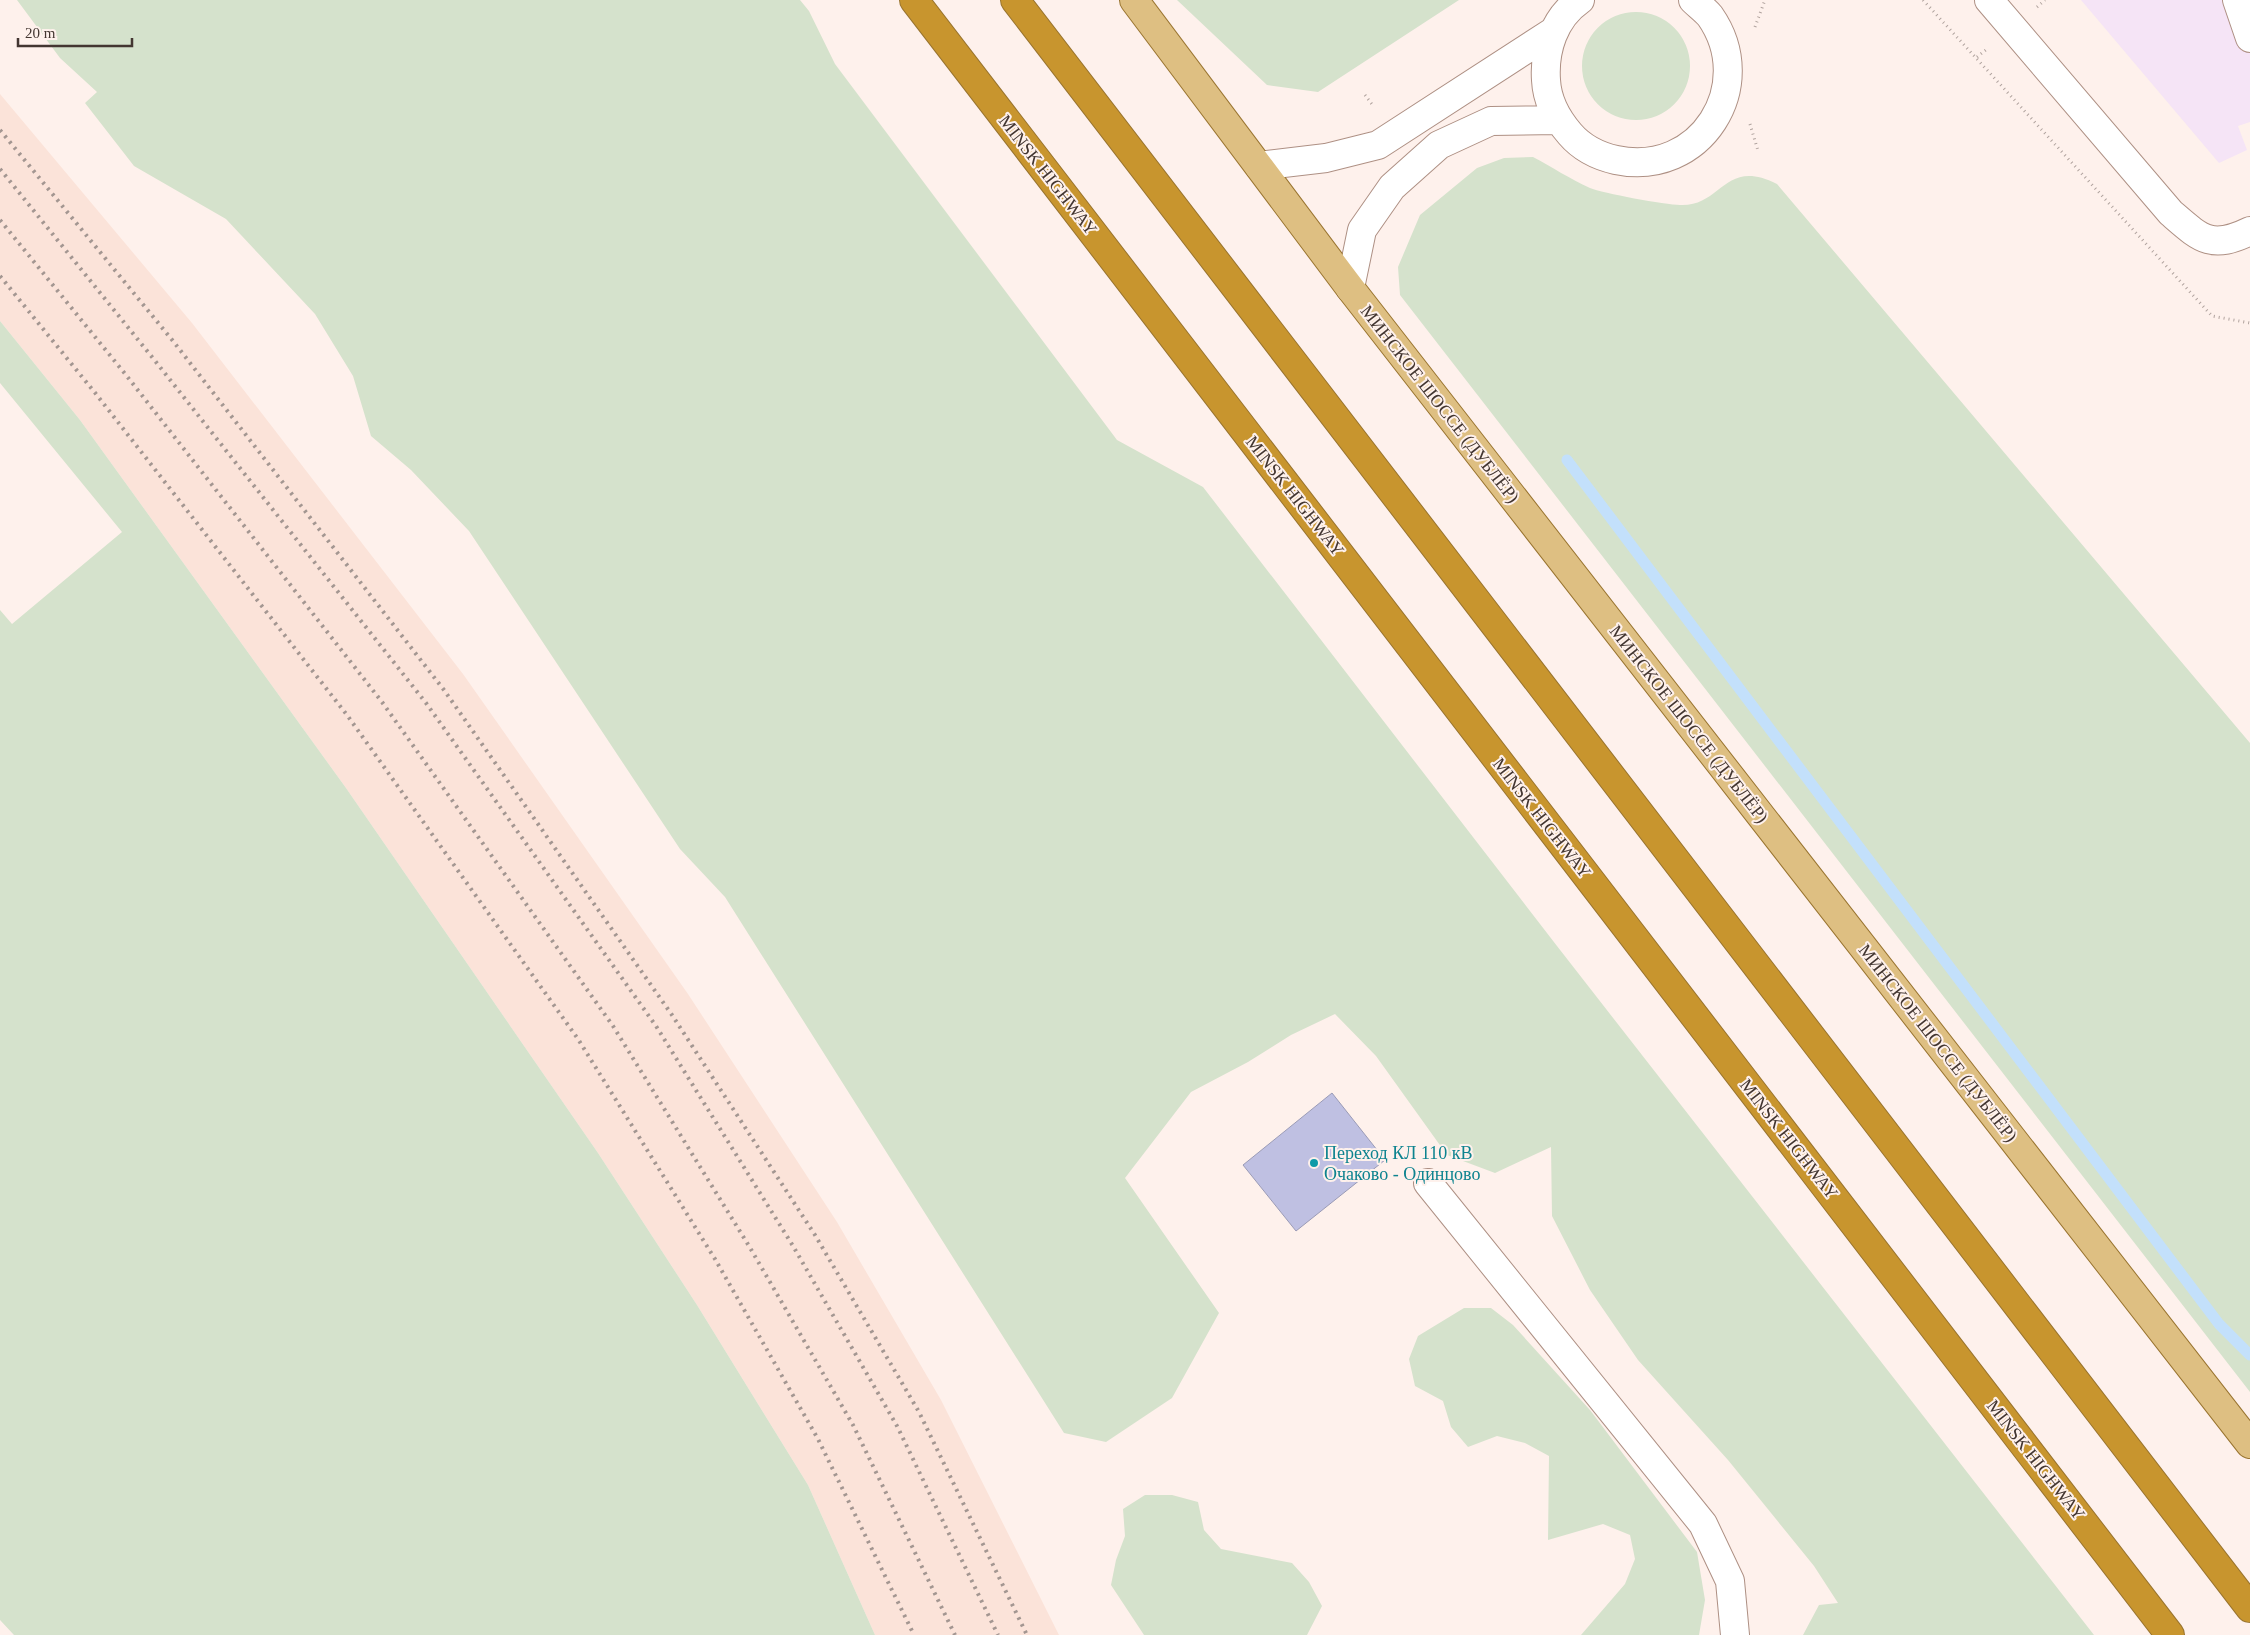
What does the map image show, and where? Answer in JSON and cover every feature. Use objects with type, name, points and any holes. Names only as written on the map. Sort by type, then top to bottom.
[{"type":"highway","name":"MINSK HIGHWAY","points":[[914,0],[2170,1635]]},
{"type":"highway","points":[[1015,0],[2250,1608]]},
{"type":"main road","name":"МИНСКОЕ ШОССЕ (ДУБЛЁР)","points":[[1134,0],[1350,288],[2250,1444]]},
{"type":"lane","points":[[1580,0],[1572,6],[1554,31],[1545,61],[1547,92],[1558,120],[1578,143],[1604,158],[1633,164],[1663,160],[1672,156],[1689,147],[1710,126],[1724,100],[1728,70],[1723,41],[1723,0]]},
{"type":"lane","points":[[1693,0],[1709,14],[1723,41]]},
{"type":"lane","points":[[1989,0],[2170,213],[2200,238],[2230,240],[2250,231]]},
{"type":"lane","points":[[2237,0],[2250,38]]},
{"type":"lane","points":[[1259,166],[1326,158],[1378,145],[1554,31]]},
{"type":"lane","points":[[1350,288],[1362,230],[1392,187],[1439,145],[1491,121],[1558,120]]},
{"type":"lane","points":[[1428,1183],[1702,1524],[1730,1581],[1735,1635]]},
{"type":"path","points":[[1923,0],[2212,316],[2250,322]]},
{"type":"shaded area","points":[[2081,0],[2250,0],[2250,122],[2238,126],[2247,150],[2219,163]]},
{"type":"shaded area","points":[[0,94],[192,323],[463,674],[688,994],[837,1222],[941,1400],[1059,1635],[875,1635],[808,1485],[697,1305],[598,1153],[346,788],[80,420],[0,321]]},
{"type":"green space","points":[[17,0],[800,0],[809,11],[835,64],[1117,440],[1203,487],[1557,946],[2094,1635],[1803,1635],[1819,1605],[1838,1603],[1814,1566],[1728,1460],[1638,1360],[1590,1290],[1552,1216],[1551,1147],[1495,1173],[1447,1155],[1376,1056],[1335,1014],[1291,1035],[1248,1062],[1191,1092],[1125,1178],[1219,1313],[1172,1398],[1106,1442],[1064,1433],[725,897],[680,849],[469,531],[411,470],[371,436],[353,376],[315,314],[226,219],[134,166],[85,103],[97,92],[60,58]]},
{"type":"green space","points":[[1177,0],[1459,0],[1318,92],[1267,85]]},
{"type":"green space","points":[[1636,12],[1657,16],[1674,28],[1686,45],[1690,66],[1686,87],[1674,104],[1657,116],[1636,120],[1615,116],[1598,104],[1586,87],[1582,66],[1586,45],[1598,28],[1615,16]]},
{"type":"green space","points":[[1533,157],[1590,188],[1620,196],[1680,205],[1694,204],[1705,199],[1734,179],[1745,176],[1759,177],[1777,184],[2250,743],[2250,1392],[1400,295],[1398,267],[1420,215],[1477,168],[1504,158]]},
{"type":"green space","points":[[0,321],[80,420],[346,788],[598,1153],[697,1305],[808,1485],[875,1635],[14,1635],[0,1620],[0,610],[12,624],[122,532],[0,383]]},
{"type":"green space","points":[[1464,1308],[1491,1308],[1513,1325],[1590,1410],[1697,1552],[1705,1600],[1699,1635],[1581,1635],[1625,1584],[1635,1559],[1630,1535],[1603,1524],[1548,1540],[1549,1456],[1525,1443],[1497,1436],[1468,1447],[1451,1427],[1443,1401],[1415,1386],[1409,1359],[1418,1336]]},
{"type":"green space","points":[[1145,1495],[1172,1495],[1198,1502],[1204,1530],[1221,1549],[1292,1563],[1309,1582],[1322,1606],[1307,1635],[1144,1635],[1111,1585],[1116,1560],[1125,1536],[1123,1509]]},
{"type":"building","name":"Переход КЛ 110 кВ Очаково - Одинцово","points":[[1332,1093],[1385,1160],[1296,1231],[1243,1165]]},
{"type":"waterway","points":[[1567,460],[2219,1324],[2250,1355]]},
{"type":"railway","points":[[0,130],[173,341],[444,690],[672,1015],[815,1235],[919,1412],[1027,1635]]},
{"type":"railway","points":[[0,169],[152,357],[426,703],[656,1026],[793,1246],[897,1426],[998,1635]]},
{"type":"railway","points":[[0,220],[126,375],[382,702],[613,1026],[749,1246],[853,1425],[955,1635]]},
{"type":"railway","points":[[0,276],[96,394],[347,715],[578,1039],[715,1259],[818,1439],[914,1635]]},
{"type":"place","name":"Переход КЛ 110 кВ Очаково - Одинцово","points":[[1314,1163]]}]
